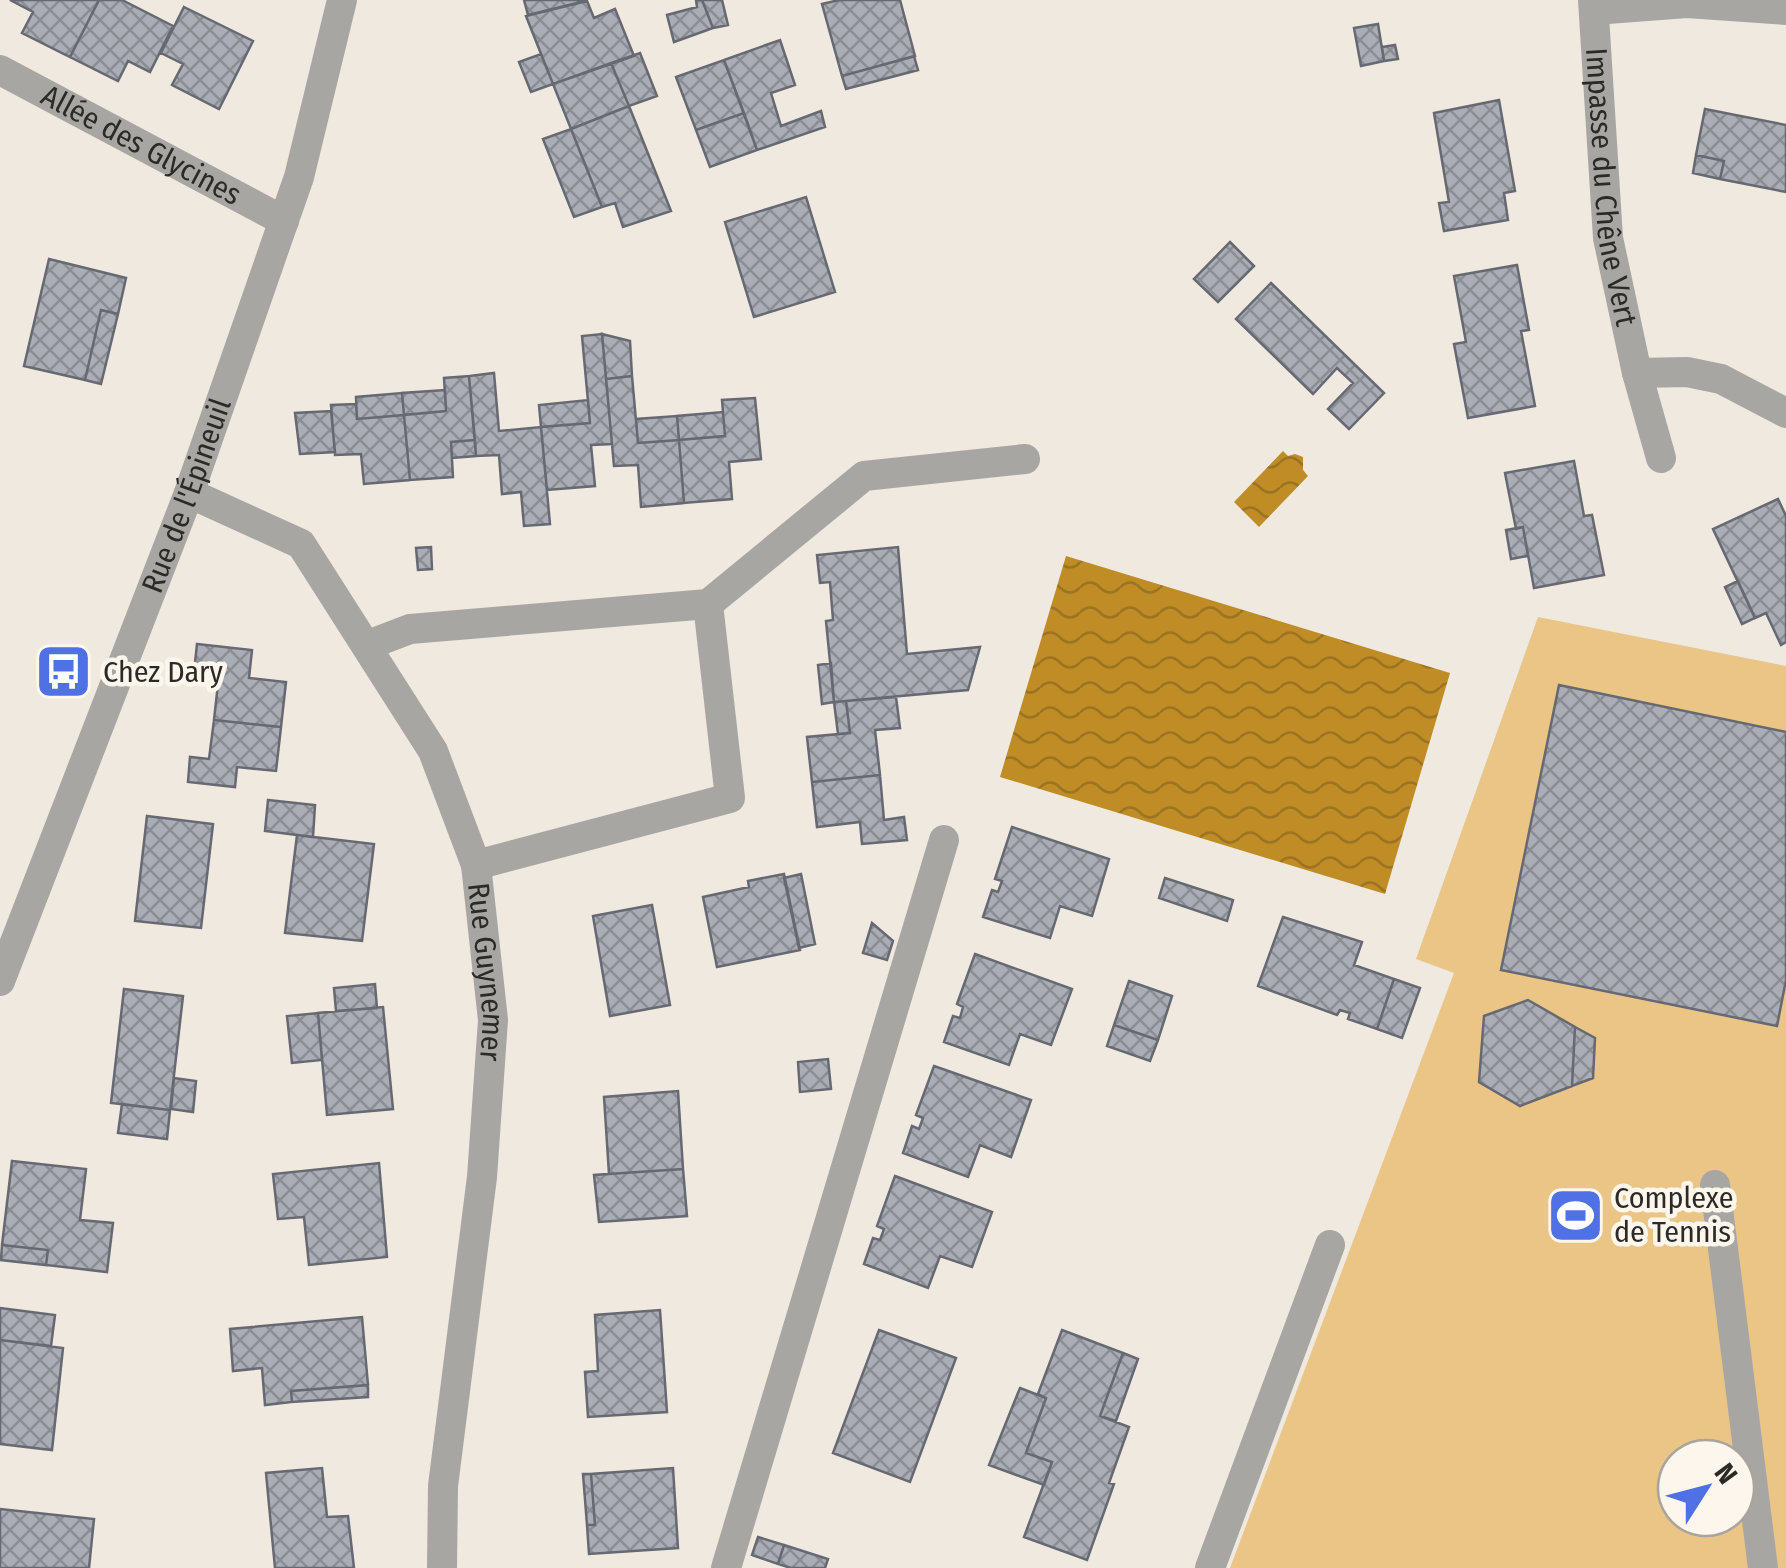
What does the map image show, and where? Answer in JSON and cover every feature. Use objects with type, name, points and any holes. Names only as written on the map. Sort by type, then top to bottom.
[{"type":"street","name":"Rue de l'Épineuil","points":[[0,981],[188,493],[284,221],[299,177],[342,0]]},
{"type":"street","points":[[1593,5],[1688,3],[1786,10]]},
{"type":"street","name":"Impasse du Chêne Vert","points":[[1593,5],[1608,238],[1637,373],[1661,458]]},
{"type":"street","name":"Allée des Glycines","points":[[0,70],[284,221]]},
{"type":"street","points":[[1637,373],[1687,372],[1720,379],[1786,413]]},
{"type":"street","points":[[368,645],[410,629],[708,604],[864,476],[1025,459]]},
{"type":"street","name":"Rue Guynemer","points":[[188,493],[301,544],[433,751],[476,866],[492,1020],[482,1177],[443,1486],[442,1568]]},
{"type":"street","points":[[476,866],[730,798],[708,604]]},
{"type":"street","points":[[726,1568],[944,840]]},
{"type":"street","points":[[1714,1185],[1764,1568]]},
{"type":"street","points":[[1210,1568],[1330,1245]]},
{"type":"shaded area","name":"Complexe de Tennis","points":[[1538,617],[1786,666],[1786,1568],[1230,1568],[1454,973],[1416,959]]},
{"type":"water","points":[[1283,451],[1288,456],[1303,457],[1303,470],[1308,476],[1259,527],[1234,502]]},
{"type":"water","points":[[1066,556],[1450,673],[1385,894],[1000,777]]},
{"type":"building","points":[[10,0],[99,0],[70,57],[22,33],[33,12]]},
{"type":"building","points":[[99,0],[122,0],[173,26],[150,72],[128,61],[118,81],[70,57]]},
{"type":"building","points":[[524,0],[584,0],[585,1],[528,15]]},
{"type":"building","points":[[696,0],[702,0],[713,28],[674,42],[667,15],[697,7]]},
{"type":"building","points":[[702,0],[722,0],[728,25],[713,28]]},
{"type":"building","points":[[839,0],[900,0],[915,56],[842,76],[822,4]]},
{"type":"building","points":[[587,1],[594,18],[615,9],[634,56],[553,84],[526,16]]},
{"type":"building","points":[[184,7],[253,41],[219,109],[172,85],[183,64],[161,53]]},
{"type":"building","points":[[1378,24],[1384,61],[1361,66],[1354,28]]},
{"type":"building","points":[[780,40],[795,85],[771,93],[781,126],[821,111],[825,127],[757,150],[724,60]]},
{"type":"building","points":[[1395,45],[1398,59],[1384,61],[1382,47]]},
{"type":"building","points":[[640,53],[657,96],[629,106],[611,63]]},
{"type":"building","points":[[541,54],[553,84],[531,92],[519,62]]},
{"type":"building","points":[[914,56],[918,70],[846,89],[842,76]]},
{"type":"building","points":[[724,60],[744,113],[696,130],[676,77]]},
{"type":"building","points":[[611,63],[629,106],[571,129],[553,84]]},
{"type":"building","points":[[1499,100],[1515,191],[1504,193],[1508,220],[1444,231],[1439,203],[1449,202],[1434,113]]},
{"type":"building","points":[[629,106],[671,211],[623,227],[615,203],[602,207],[571,129]]},
{"type":"building","points":[[1705,109],[1786,125],[1786,192],[1720,179],[1724,161],[1696,155]]},
{"type":"building","points":[[744,113],[757,150],[710,167],[696,130]]},
{"type":"building","points":[[571,129],[602,207],[574,217],[543,139]]},
{"type":"building","points":[[1696,155],[1724,161],[1720,179],[1693,173]]},
{"type":"building","points":[[806,197],[835,292],[754,317],[725,222]]},
{"type":"building","points":[[1230,242],[1254,266],[1218,302],[1194,279]]},
{"type":"building","points":[[49,259],[126,278],[118,314],[101,310],[85,380],[24,366]]},
{"type":"building","points":[[1517,265],[1529,330],[1521,331],[1535,406],[1468,418],[1454,344],[1466,342],[1454,276]]},
{"type":"building","points":[[1271,283],[1384,393],[1349,429],[1328,409],[1353,383],[1337,368],[1313,394],[1236,319]]},
{"type":"building","points":[[101,310],[118,314],[101,384],[85,380]]},
{"type":"building","points":[[602,334],[630,341],[632,376],[606,379]]},
{"type":"building","points":[[602,334],[612,444],[591,445],[595,486],[547,490],[541,427],[590,423],[582,336]]},
{"type":"building","points":[[494,373],[499,431],[541,427],[550,524],[524,526],[521,492],[502,494],[499,455],[476,456],[469,376]]},
{"type":"building","points":[[469,376],[475,440],[451,442],[453,477],[410,480],[404,415],[446,411],[444,378]]},
{"type":"building","points":[[632,376],[638,443],[679,440],[684,503],[641,507],[638,465],[614,466],[606,379]]},
{"type":"building","points":[[445,390],[446,411],[404,415],[402,393]]},
{"type":"building","points":[[402,393],[404,415],[357,419],[356,397]]},
{"type":"building","points":[[755,398],[761,459],[729,462],[732,499],[684,503],[679,440],[725,436],[722,400]]},
{"type":"building","points":[[588,400],[590,423],[541,427],[539,405]]},
{"type":"building","points":[[356,404],[357,419],[404,415],[410,480],[364,484],[361,454],[335,455],[331,405]]},
{"type":"building","points":[[331,411],[335,452],[300,454],[295,413]]},
{"type":"building","points":[[723,412],[725,436],[679,440],[677,416]]},
{"type":"building","points":[[677,416],[679,440],[638,443],[636,419]]},
{"type":"building","points":[[475,440],[476,456],[452,458],[451,442]]},
{"type":"building","points":[[1574,461],[1584,516],[1592,515],[1604,575],[1534,588],[1523,527],[1516,529],[1505,473]]},
{"type":"building","points":[[1778,499],[1786,516],[1786,642],[1781,645],[1766,613],[1755,618],[1713,529]]},
{"type":"building","points":[[1523,527],[1528,556],[1511,559],[1506,530]]},
{"type":"building","points":[[431,547],[432,569],[418,570],[416,548]]},
{"type":"building","points":[[898,547],[907,654],[980,647],[968,690],[834,702],[826,621],[833,620],[830,582],[820,583],[817,555]]},
{"type":"building","points":[[1738,581],[1755,618],[1742,624],[1725,587]]},
{"type":"building","points":[[197,644],[252,650],[249,678],[286,682],[281,727],[214,720],[219,675],[194,672]]},
{"type":"building","points":[[831,663],[834,702],[822,704],[818,665]]},
{"type":"building","points":[[1559,685],[1786,732],[1786,980],[1777,1026],[1501,970]]},
{"type":"building","points":[[896,697],[900,728],[875,730],[880,775],[812,782],[807,737],[850,733],[846,701]]},
{"type":"building","points":[[846,701],[850,733],[838,734],[834,702]]},
{"type":"building","points":[[214,720],[281,727],[276,771],[237,767],[235,787],[188,782],[190,757],[209,759]]},
{"type":"building","points":[[880,775],[884,820],[904,817],[907,840],[862,844],[860,822],[817,827],[812,782]]},
{"type":"building","points":[[268,800],[315,805],[313,837],[265,831]]},
{"type":"building","points":[[147,816],[213,824],[201,928],[135,921]]},
{"type":"building","points":[[1012,827],[1109,859],[1092,916],[1060,906],[1050,938],[983,917],[992,890],[998,892],[1002,881],[995,879]]},
{"type":"building","points":[[297,835],[374,844],[362,941],[285,933]]},
{"type":"building","points":[[784,874],[800,950],[717,967],[703,897],[749,887],[748,881]]},
{"type":"building","points":[[801,874],[815,944],[799,948],[784,878]]},
{"type":"building","points":[[1165,878],[1233,900],[1227,921],[1159,898]]},
{"type":"building","points":[[652,905],[670,1005],[610,1016],[593,916]]},
{"type":"building","points":[[1283,917],[1362,942],[1354,965],[1394,979],[1377,1029],[1348,1019],[1350,1013],[1340,1010],[1337,1015],[1258,986]]},
{"type":"building","points":[[872,923],[893,941],[887,960],[863,953]]},
{"type":"building","points":[[975,954],[1072,989],[1051,1045],[1020,1034],[1009,1065],[944,1042],[953,1016],[960,1018],[963,1007],[957,1004]]},
{"type":"building","points":[[1394,979],[1420,988],[1402,1038],[1377,1029]]},
{"type":"building","points":[[1129,981],[1172,996],[1158,1040],[1114,1025]]},
{"type":"building","points":[[375,984],[377,1008],[336,1011],[334,988]]},
{"type":"building","points":[[124,989],[183,996],[170,1110],[111,1103]]},
{"type":"building","points":[[1528,1000],[1575,1027],[1572,1086],[1520,1106],[1479,1082],[1484,1016]]},
{"type":"building","points":[[383,1007],[393,1109],[327,1115],[318,1013]]},
{"type":"building","points":[[318,1013],[322,1060],[292,1063],[287,1016]]},
{"type":"building","points":[[1114,1025],[1158,1040],[1150,1061],[1107,1046]]},
{"type":"building","points":[[1575,1027],[1595,1038],[1593,1078],[1572,1086]]},
{"type":"building","points":[[828,1059],[831,1089],[800,1092],[798,1062]]},
{"type":"building","points":[[934,1066],[1031,1100],[1011,1157],[980,1145],[968,1177],[903,1153],[912,1126],[919,1129],[923,1118],[916,1115]]},
{"type":"building","points":[[174,1078],[196,1081],[193,1112],[171,1109]]},
{"type":"building","points":[[678,1091],[683,1169],[609,1174],[604,1097]]},
{"type":"building","points":[[122,1104],[170,1110],[167,1139],[118,1133]]},
{"type":"building","points":[[12,1161],[86,1169],[80,1220],[113,1223],[107,1272],[46,1265],[48,1250],[2,1245]]},
{"type":"building","points":[[379,1163],[387,1257],[309,1265],[304,1217],[278,1219],[273,1174]]},
{"type":"building","points":[[683,1169],[687,1216],[599,1222],[594,1175]]},
{"type":"building","points":[[895,1176],[992,1212],[972,1267],[940,1256],[928,1288],[864,1264],[873,1238],[880,1240],[884,1229],[877,1226]]},
{"type":"building","points":[[2,1245],[48,1250],[46,1265],[1,1260]]},
{"type":"building","points":[[0,1308],[55,1315],[51,1346],[0,1340]]},
{"type":"building","points":[[660,1310],[667,1412],[588,1417],[585,1372],[598,1371],[595,1315]]},
{"type":"building","points":[[362,1317],[368,1385],[291,1391],[292,1402],[265,1405],[262,1368],[233,1371],[230,1329]]},
{"type":"building","points":[[879,1330],[956,1358],[910,1482],[833,1453]]},
{"type":"building","points":[[1062,1330],[1123,1353],[1100,1416],[1129,1427],[1087,1560],[1024,1537],[1052,1462],[1026,1453],[1046,1398],[1038,1394]]},
{"type":"building","points":[[0,1340],[63,1348],[52,1450],[0,1444]]},
{"type":"building","points":[[1123,1353],[1138,1359],[1116,1421],[1100,1416]]},
{"type":"building","points":[[368,1385],[368,1397],[292,1402],[291,1391]]},
{"type":"building","points":[[1020,1388],[1046,1398],[1026,1453],[1052,1462],[1044,1485],[989,1465]]},
{"type":"building","points":[[322,1468],[327,1517],[348,1516],[354,1568],[275,1568],[266,1473]]},
{"type":"building","points":[[673,1468],[678,1548],[589,1554],[587,1525],[595,1525],[591,1474]]},
{"type":"building","points":[[583,1474],[591,1474],[595,1525],[587,1525]]},
{"type":"building","points":[[0,1509],[94,1519],[89,1568],[0,1568]]},
{"type":"building","points":[[758,1537],[784,1545],[778,1564],[752,1555]]},
{"type":"building","points":[[784,1545],[828,1559],[825,1568],[778,1564]]},
{"type":"place","name":"Chez Dary","points":[[64,672]]},
{"type":"place","name":"Complexe de Tennis","points":[[1575,1215]]}]
